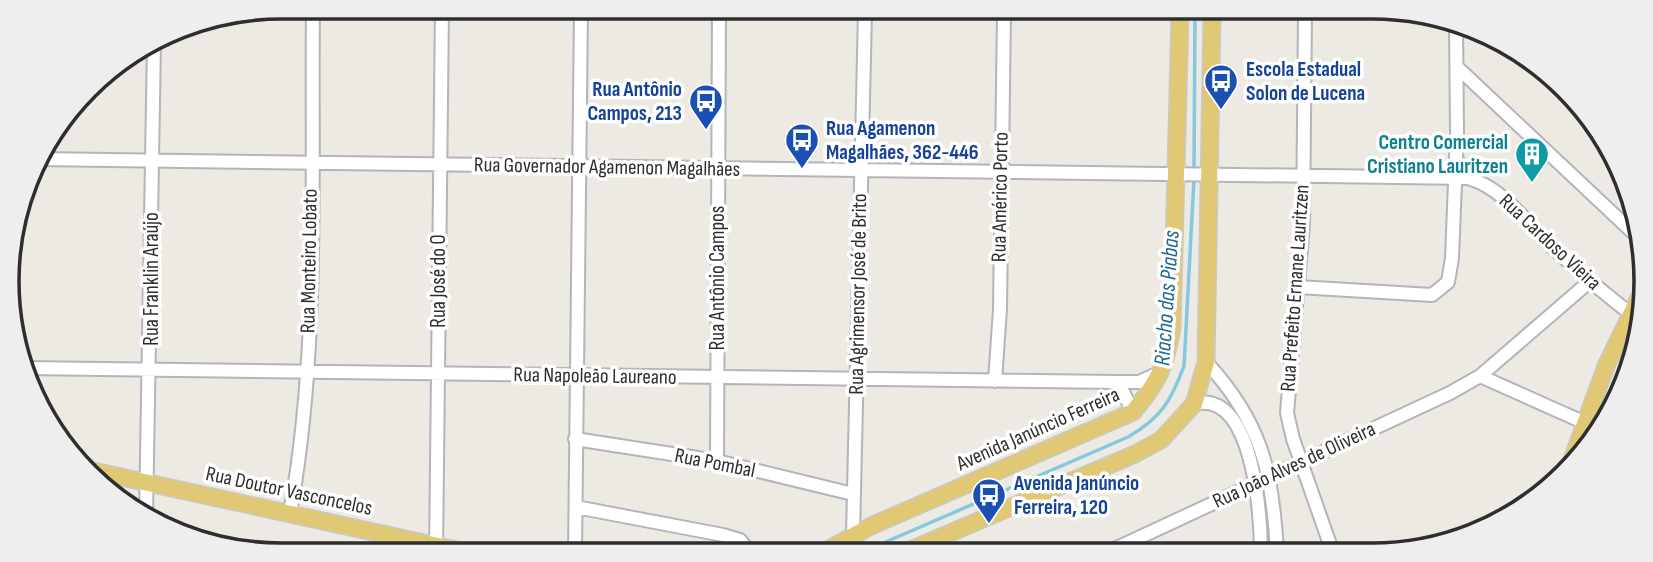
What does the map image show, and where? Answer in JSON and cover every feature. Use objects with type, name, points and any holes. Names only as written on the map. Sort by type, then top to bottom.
[{"type":"main road","name":"Avenida Janúncio Ferreira","points":[[839,543],[1133,412],[1156,386],[1163,371],[1172,328],[1180,19]]},
{"type":"main road","points":[[926,543],[1088,471],[1135,454],[1161,440],[1194,404],[1206,362],[1212,19]]},
{"type":"main road","points":[[1576,445],[1583,422],[1630,328]]},
{"type":"main road","name":"Rua Doutor Vasconcelos","points":[[103,473],[290,513],[408,543]]},
{"type":"street","name":"Rua Monteiro Lobato","points":[[290,513],[300,454],[308,371],[313,19]]},
{"type":"street","name":"Rua José do O","points":[[436,543],[442,19]]},
{"type":"street","points":[[575,543],[577,166],[581,19]]},
{"type":"street","name":"Rua Antônio Campos","points":[[717,461],[719,19]]},
{"type":"street","name":"Rua Agrimensor José de Brito","points":[[853,535],[865,19]]},
{"type":"street","name":"Rua Américo Porto","points":[[995,381],[1000,309],[1003,19]]},
{"type":"street","name":"Rua Prefeito Ernane Lauritzen","points":[[1305,19],[1304,176],[1287,413],[1330,543]]},
{"type":"street","points":[[1298,287],[1421,295],[1438,293],[1444,289],[1451,273],[1456,33]]},
{"type":"street","name":"Rua Franklin Araújo","points":[[146,505],[151,370],[154,52]]},
{"type":"street","points":[[1457,67],[1629,228]]},
{"type":"street","name":"Rua Governador Agamenon Magalhães","points":[[49,159],[1304,176]]},
{"type":"street","name":"Rua Cardoso Vieira","points":[[1304,176],[1468,177],[1493,188],[1589,282],[1632,315]]},
{"type":"street","name":"Rua João Alves de Oliveira","points":[[1129,543],[1450,393],[1480,376],[1589,282]]},
{"type":"street","points":[[1206,362],[1227,385],[1257,435],[1271,477],[1276,543]]},
{"type":"street","name":"Rua Napoleão Laureano","points":[[34,368],[855,381],[1118,382],[1139,382],[1163,371]]},
{"type":"street","points":[[1480,376],[1590,426]]},
{"type":"street","points":[[1118,382],[1133,412]]},
{"type":"street","points":[[1194,404],[1207,400],[1218,403],[1243,440],[1256,484],[1260,543]]},
{"type":"street","name":"Rua Pombal","points":[[575,439],[717,461],[853,494]]},
{"type":"street","points":[[576,507],[723,535],[742,543]]},
{"type":"green space","points":[[1463,155],[1486,176],[1462,171]]},
{"type":"waterway","name":"Riacho das Piabas","points":[[1194,171],[1195,19]]},
{"type":"waterway","name":"Riacho das Piabas","points":[[883,543],[1128,437],[1149,423],[1163,408],[1184,366],[1194,179]]},
{"type":"place","name":"Escola Estadual Solon de Lucena","points":[[1221,111]]},
{"type":"place","name":"Rua Antônio Campos, 213","points":[[706,131]]},
{"type":"place","name":"Rua Agamenon Magalhães, 362-446","points":[[802,170]]},
{"type":"place","name":"Centro Comercial Cristiano Lauritzen","points":[[1532,184]]},
{"type":"place","name":"Avenida Janúncio Ferreira, 120","points":[[989,525]]}]
